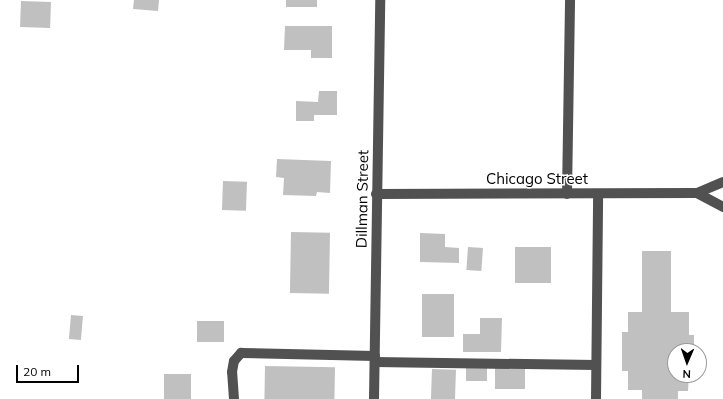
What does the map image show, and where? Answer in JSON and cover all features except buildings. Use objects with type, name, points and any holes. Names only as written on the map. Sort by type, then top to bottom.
[{"type":"street","name":"Dillman Street","points":[[374,399],[380,0]]},
{"type":"street","points":[[567,194],[570,0]]},
{"type":"street","name":"Chicago Street","points":[[376,194],[697,193],[723,182]]},
{"type":"street","name":"Chicago Street","points":[[697,193],[723,207]]},
{"type":"street","points":[[596,399],[598,194]]},
{"type":"street","points":[[234,399],[232,372],[234,361],[241,353],[375,359],[596,365]]}]
